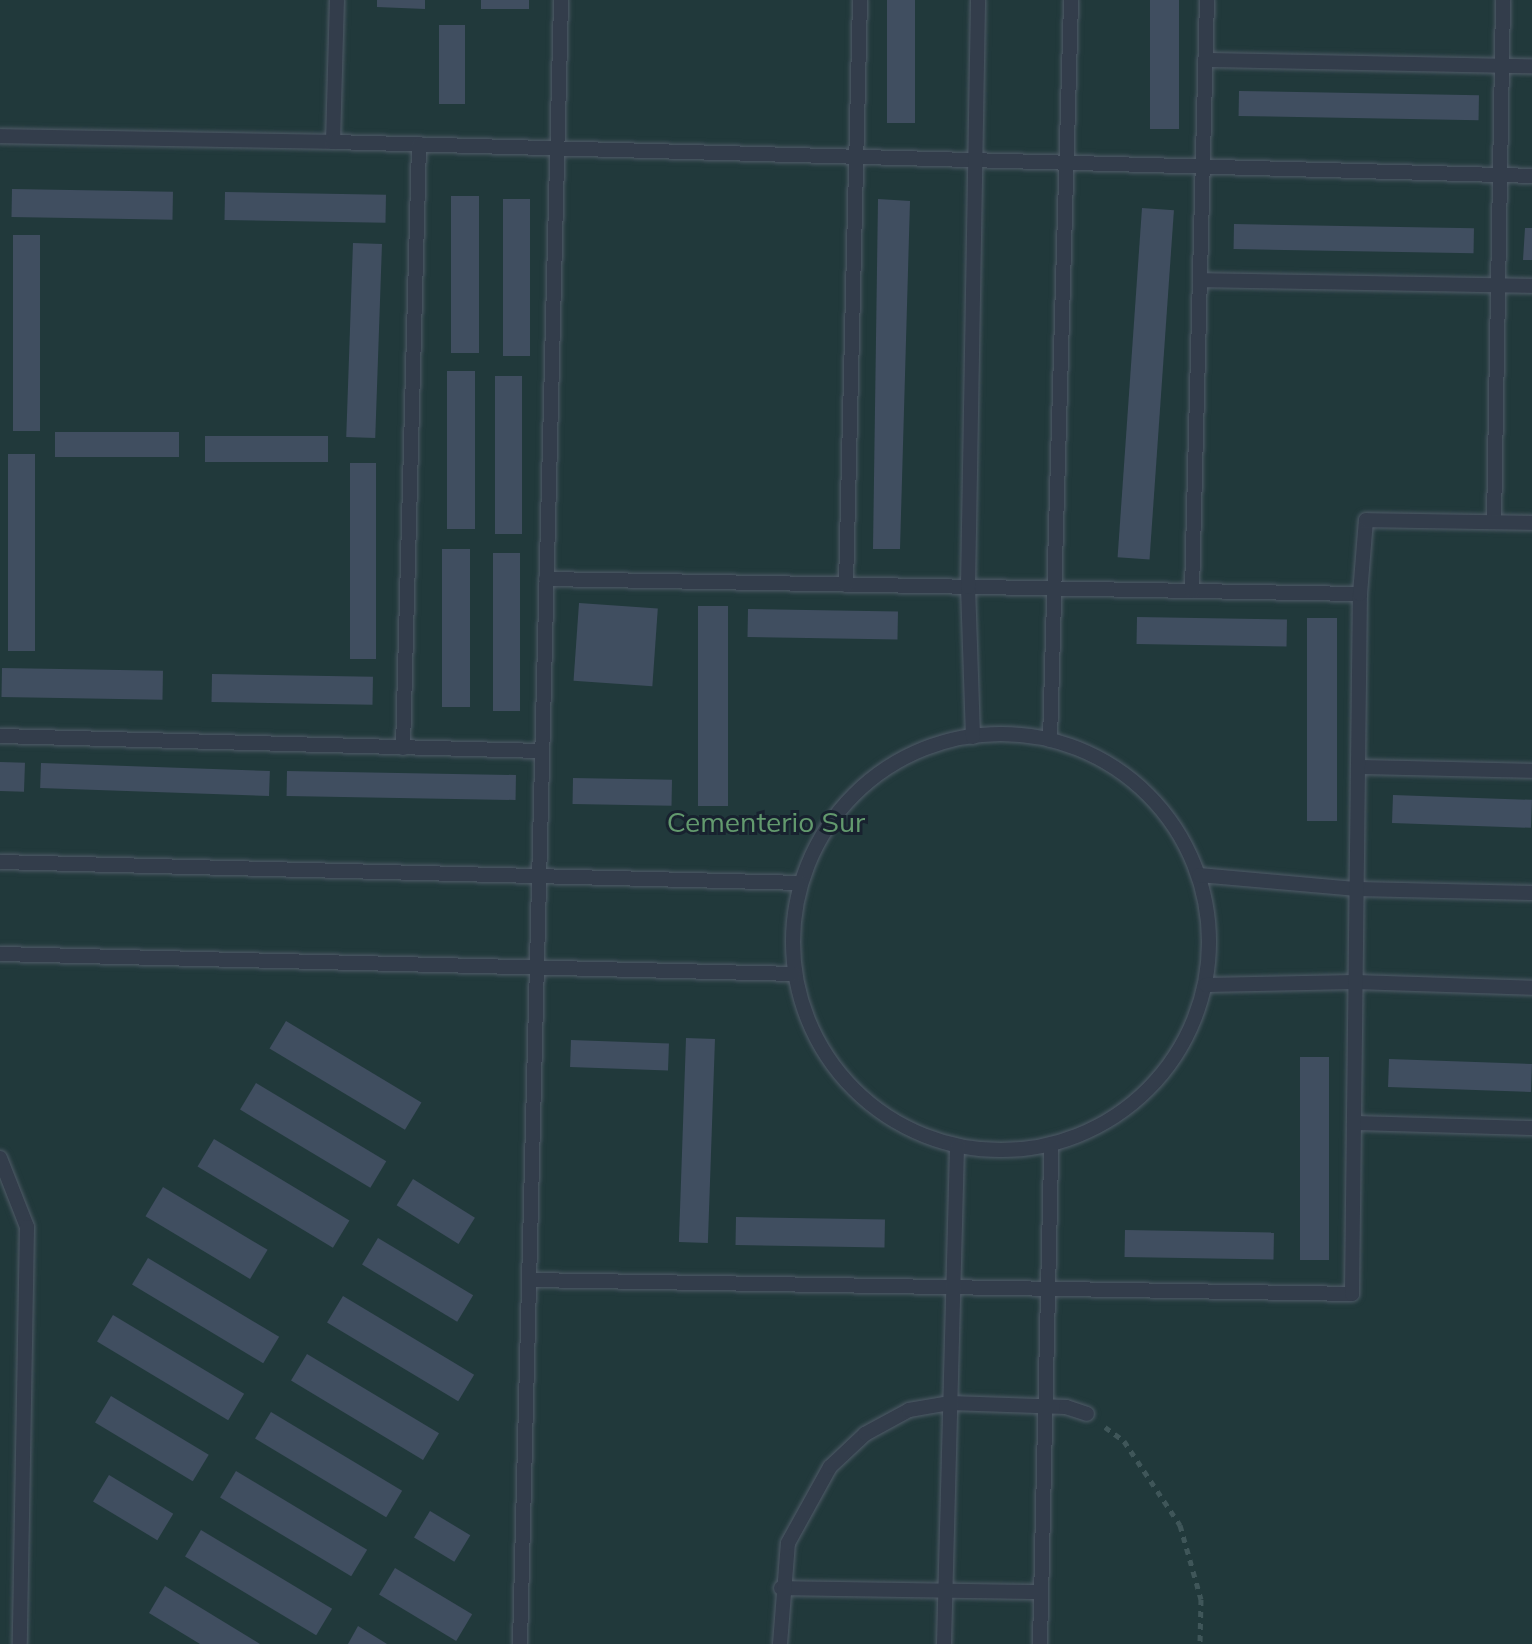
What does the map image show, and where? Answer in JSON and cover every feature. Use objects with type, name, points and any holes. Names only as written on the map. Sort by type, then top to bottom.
[{"type":"lane","points":[[333,142],[337,0]]},
{"type":"lane","points":[[520,1644],[561,0]]},
{"type":"lane","points":[[846,585],[860,0]]},
{"type":"lane","points":[[973,737],[968,587],[978,0]]},
{"type":"lane","points":[[1050,740],[1058,588],[1071,0]]},
{"type":"lane","points":[[1192,591],[1207,0]]},
{"type":"lane","points":[[1494,522],[1503,0]]},
{"type":"lane","points":[[1205,60],[1532,66]]},
{"type":"lane","points":[[0,136],[419,144],[857,159],[1532,176]]},
{"type":"lane","points":[[403,748],[419,144]]},
{"type":"lane","points":[[1200,280],[1532,286]]},
{"type":"lane","points":[[529,1280],[1352,1294],[1360,594],[1366,520],[1532,523]]},
{"type":"lane","points":[[546,579],[1360,594]]},
{"type":"lane","points":[[0,736],[542,751]]},
{"type":"lane","points":[[973,737],[1050,740],[1136,774],[1169,808],[1199,875],[1209,928],[1206,985],[1184,1043],[1157,1081],[1097,1128],[1051,1145],[1010,1151],[957,1147],[908,1130],[868,1104],[832,1066],[805,1016],[794,974],[792,932],[801,883],[820,838],[852,797],[909,756],[973,737]]},
{"type":"lane","points":[[1358,767],[1532,771]]},
{"type":"lane","points":[[0,862],[801,883]]},
{"type":"lane","points":[[1199,875],[1357,889],[1532,893]]},
{"type":"lane","points":[[0,954],[794,974]]},
{"type":"lane","points":[[1206,985],[1355,982],[1532,988]]},
{"type":"lane","points":[[1354,1123],[1532,1128]]},
{"type":"lane","points":[[1040,1644],[1051,1145]]},
{"type":"lane","points":[[944,1644],[957,1147]]},
{"type":"lane","points":[[0,1158],[27,1227],[20,1644]]},
{"type":"lane","points":[[780,1644],[781,1588],[788,1543],[830,1467],[865,1434],[909,1410],[950,1403],[1047,1406],[1087,1414]]},
{"type":"lane","points":[[781,1588],[945,1588],[1041,1592]]},
{"type":"path","points":[[1087,1414],[1124,1441],[1180,1525],[1201,1599],[1200,1644]]},
{"type":"green space","name":"Cementerio Sur","points":[[0,0],[1532,0],[1532,1644],[0,1644]]},
{"type":"building","points":[[377,0],[425,0],[425,9],[377,7]]},
{"type":"building","points":[[481,0],[529,0],[529,9],[481,9]]},
{"type":"building","points":[[887,0],[915,0],[915,123],[887,123]]},
{"type":"building","points":[[1150,0],[1179,0],[1179,129],[1150,129]]},
{"type":"building","points":[[439,25],[465,25],[465,104],[439,104]]},
{"type":"building","points":[[1239,91],[1479,95],[1479,120],[1239,116]]},
{"type":"building","points":[[12,189],[173,192],[172,220],[12,217]]},
{"type":"building","points":[[225,192],[386,195],[385,223],[225,220]]},
{"type":"building","points":[[451,196],[479,196],[479,353],[451,353]]},
{"type":"building","points":[[503,199],[530,199],[530,356],[503,356]]},
{"type":"building","points":[[878,199],[910,201],[900,549],[873,549]]},
{"type":"building","points":[[1142,208],[1174,210],[1150,559],[1118,557]]},
{"type":"building","points":[[1234,224],[1474,228],[1474,253],[1234,249]]},
{"type":"building","points":[[1525,228],[1532,228],[1532,260],[1523,260]]},
{"type":"building","points":[[13,235],[40,235],[40,431],[13,431]]},
{"type":"building","points":[[353,243],[382,244],[375,438],[346,437]]},
{"type":"building","points":[[447,371],[475,371],[475,529],[447,529]]},
{"type":"building","points":[[495,376],[522,376],[522,534],[495,534]]},
{"type":"building","points":[[55,432],[179,432],[179,457],[55,457]]},
{"type":"building","points":[[205,436],[328,436],[328,462],[205,462]]},
{"type":"building","points":[[8,454],[35,454],[35,651],[8,651]]},
{"type":"building","points":[[350,463],[376,463],[376,659],[350,659]]},
{"type":"building","points":[[442,549],[470,549],[470,707],[442,707]]},
{"type":"building","points":[[493,553],[520,553],[520,711],[493,711]]},
{"type":"building","points":[[579,603],[658,609],[652,686],[574,681]]},
{"type":"building","points":[[698,606],[728,606],[728,806],[698,806]]},
{"type":"building","points":[[748,609],[898,612],[897,640],[748,637]]},
{"type":"building","points":[[1137,617],[1287,620],[1287,647],[1137,644]]},
{"type":"building","points":[[1307,618],[1337,618],[1337,821],[1307,821]]},
{"type":"building","points":[[2,668],[163,671],[162,700],[1,697]]},
{"type":"building","points":[[212,674],[373,677],[372,705],[212,702]]},
{"type":"building","points":[[0,762],[25,763],[24,792],[0,791]]},
{"type":"building","points":[[41,763],[270,771],[269,796],[40,788]]},
{"type":"building","points":[[287,771],[516,775],[516,800],[287,796]]},
{"type":"building","points":[[573,778],[672,780],[672,806],[573,804]]},
{"type":"building","points":[[1393,795],[1532,800],[1531,828],[1392,823]]},
{"type":"building","points":[[286,1021],[421,1102],[405,1130],[270,1048]]},
{"type":"building","points":[[686,1038],[715,1039],[708,1243],[679,1242]]},
{"type":"building","points":[[571,1040],[669,1043],[668,1070],[570,1067]]},
{"type":"building","points":[[1300,1057],[1329,1057],[1329,1260],[1300,1260]]},
{"type":"building","points":[[1389,1059],[1532,1064],[1531,1092],[1388,1087]]},
{"type":"building","points":[[256,1083],[386,1161],[370,1188],[240,1110]]},
{"type":"building","points":[[214,1139],[349,1220],[333,1248],[198,1166]]},
{"type":"building","points":[[413,1179],[475,1218],[458,1244],[397,1205]]},
{"type":"building","points":[[163,1187],[268,1250],[250,1279],[145,1216]]},
{"type":"building","points":[[736,1217],[885,1220],[884,1248],[736,1245]]},
{"type":"building","points":[[1125,1230],[1274,1233],[1274,1260],[1125,1257]]},
{"type":"building","points":[[378,1238],[473,1295],[457,1322],[362,1265]]},
{"type":"building","points":[[148,1258],[279,1337],[263,1363],[132,1285]]},
{"type":"building","points":[[343,1296],[474,1375],[458,1401],[327,1323]]},
{"type":"building","points":[[113,1315],[244,1394],[228,1420],[97,1342]]},
{"type":"building","points":[[307,1354],[439,1433],[423,1460],[291,1381]]},
{"type":"building","points":[[111,1396],[209,1455],[193,1481],[95,1423]]},
{"type":"building","points":[[271,1412],[402,1491],[386,1517],[255,1439]]},
{"type":"building","points":[[236,1471],[367,1550],[351,1576],[220,1498]]},
{"type":"building","points":[[109,1475],[173,1514],[157,1540],[93,1502]]},
{"type":"building","points":[[430,1511],[470,1535],[454,1562],[414,1538]]},
{"type":"building","points":[[201,1530],[332,1609],[316,1635],[185,1557]]},
{"type":"building","points":[[395,1568],[472,1614],[456,1641],[379,1595]]},
{"type":"building","points":[[165,1586],[260,1644],[200,1644],[149,1613]]},
{"type":"building","points":[[358,1626],[387,1644],[348,1644]]}]
